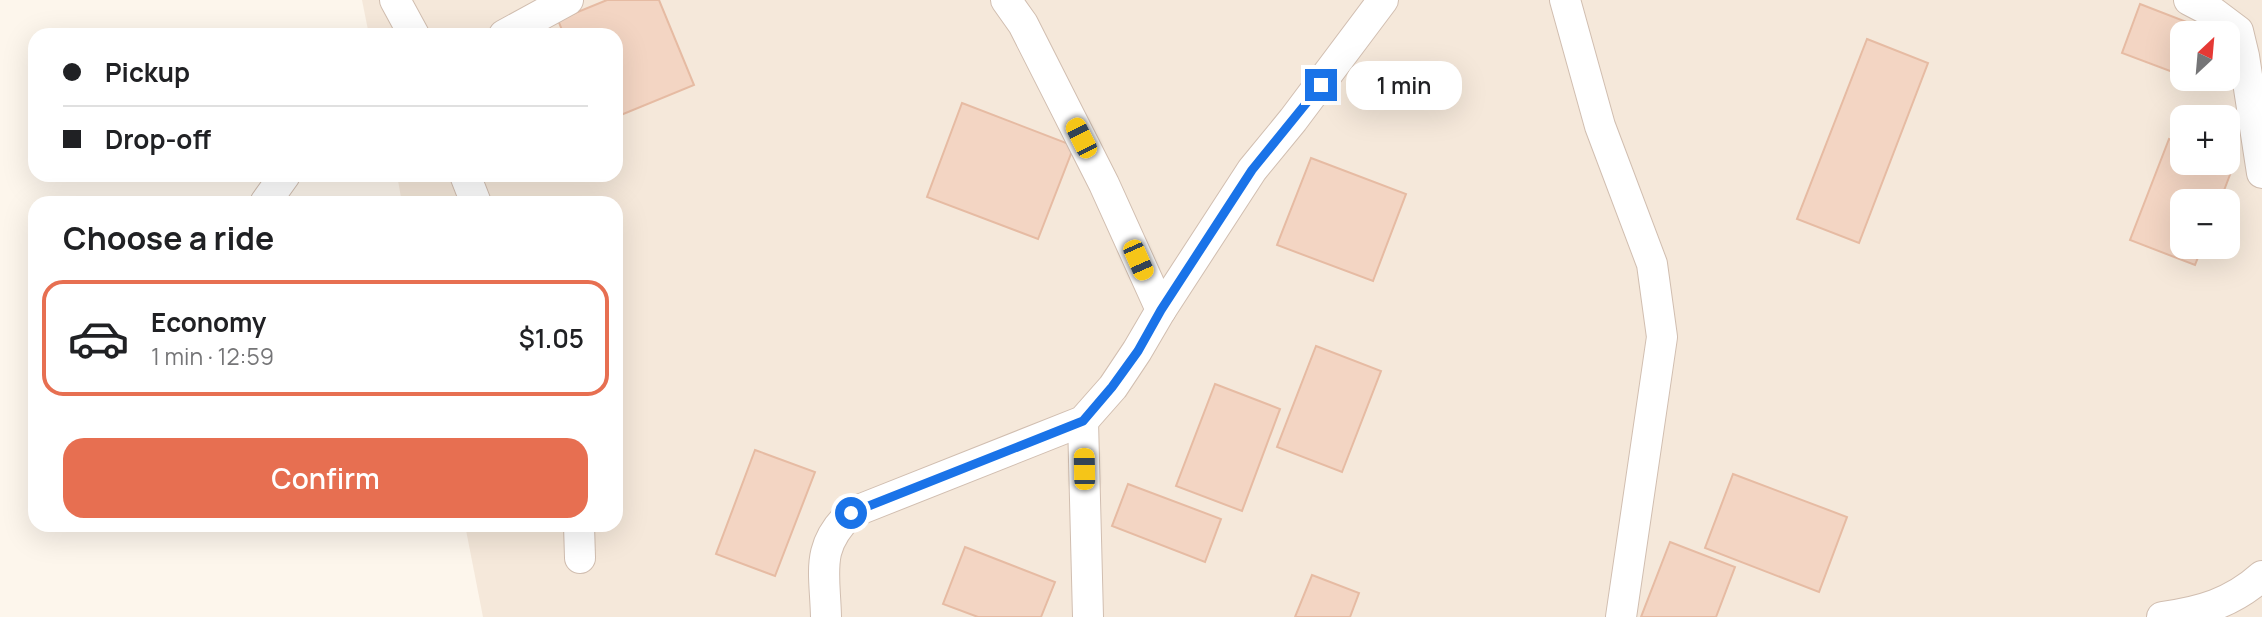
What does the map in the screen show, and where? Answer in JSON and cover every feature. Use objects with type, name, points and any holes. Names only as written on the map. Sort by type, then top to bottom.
[{"type":"street","points":[[395,0],[410,28]]},
{"type":"street","points":[[517,28],[568,0]]},
{"type":"street","points":[[1006,0],[1023,24],[1104,184],[1161,310]]},
{"type":"street","points":[[826,617],[824,550],[835,528],[851,513],[1083,421],[1119,378],[1252,170],[1301,110],[1383,0]]},
{"type":"street","points":[[1565,0],[1600,126],[1652,264],[1662,337],[1621,617]]},
{"type":"street","points":[[2189,0],[2214,13],[2238,31],[2262,173]]},
{"type":"street","points":[[1083,421],[1088,617]]},
{"type":"street","points":[[579,532],[580,558]]},
{"type":"street","points":[[2162,617],[2195,613],[2228,601],[2262,576]]},
{"type":"shaded area","points":[[362,0],[2262,0],[2262,617],[483,617],[466,532],[623,532],[623,196],[401,196],[398,182],[623,182],[623,28],[368,28]]},
{"type":"building","points":[[607,0],[659,0],[694,85],[623,114],[623,28],[561,28],[558,20]]},
{"type":"building","points":[[2140,4],[2184,21],[2170,21],[2170,71],[2122,53]]},
{"type":"building","points":[[1867,39],[1928,63],[1859,243],[1797,219]]},
{"type":"building","points":[[962,103],[1074,146],[1038,239],[927,197]]},
{"type":"building","points":[[2169,139],[2170,175],[2230,175],[2225,189],[2170,189],[2170,255],[2130,240]]},
{"type":"building","points":[[1311,158],[1406,194],[1373,281],[1277,245]]},
{"type":"building","points":[[2179,259],[2197,259],[2195,265]]},
{"type":"building","points":[[1316,346],[1381,371],[1342,472],[1277,447]]},
{"type":"building","points":[[1215,384],[1280,409],[1242,511],[1176,486]]},
{"type":"building","points":[[755,450],[815,472],[775,576],[716,554]]},
{"type":"building","points":[[1733,474],[1847,517],[1819,592],[1705,548]]},
{"type":"building","points":[[1128,484],[1221,519],[1205,562],[1112,526]]},
{"type":"building","points":[[1670,542],[1735,567],[1716,617],[1641,617]]},
{"type":"building","points":[[965,547],[1055,582],[1041,617],[978,617],[943,604]]},
{"type":"building","points":[[1312,575],[1359,593],[1350,617],[1295,617]]},
{"type":"route","points":[[851,513],[1083,421],[1138,351],[1161,310],[1252,170],[1321,85]]}]
